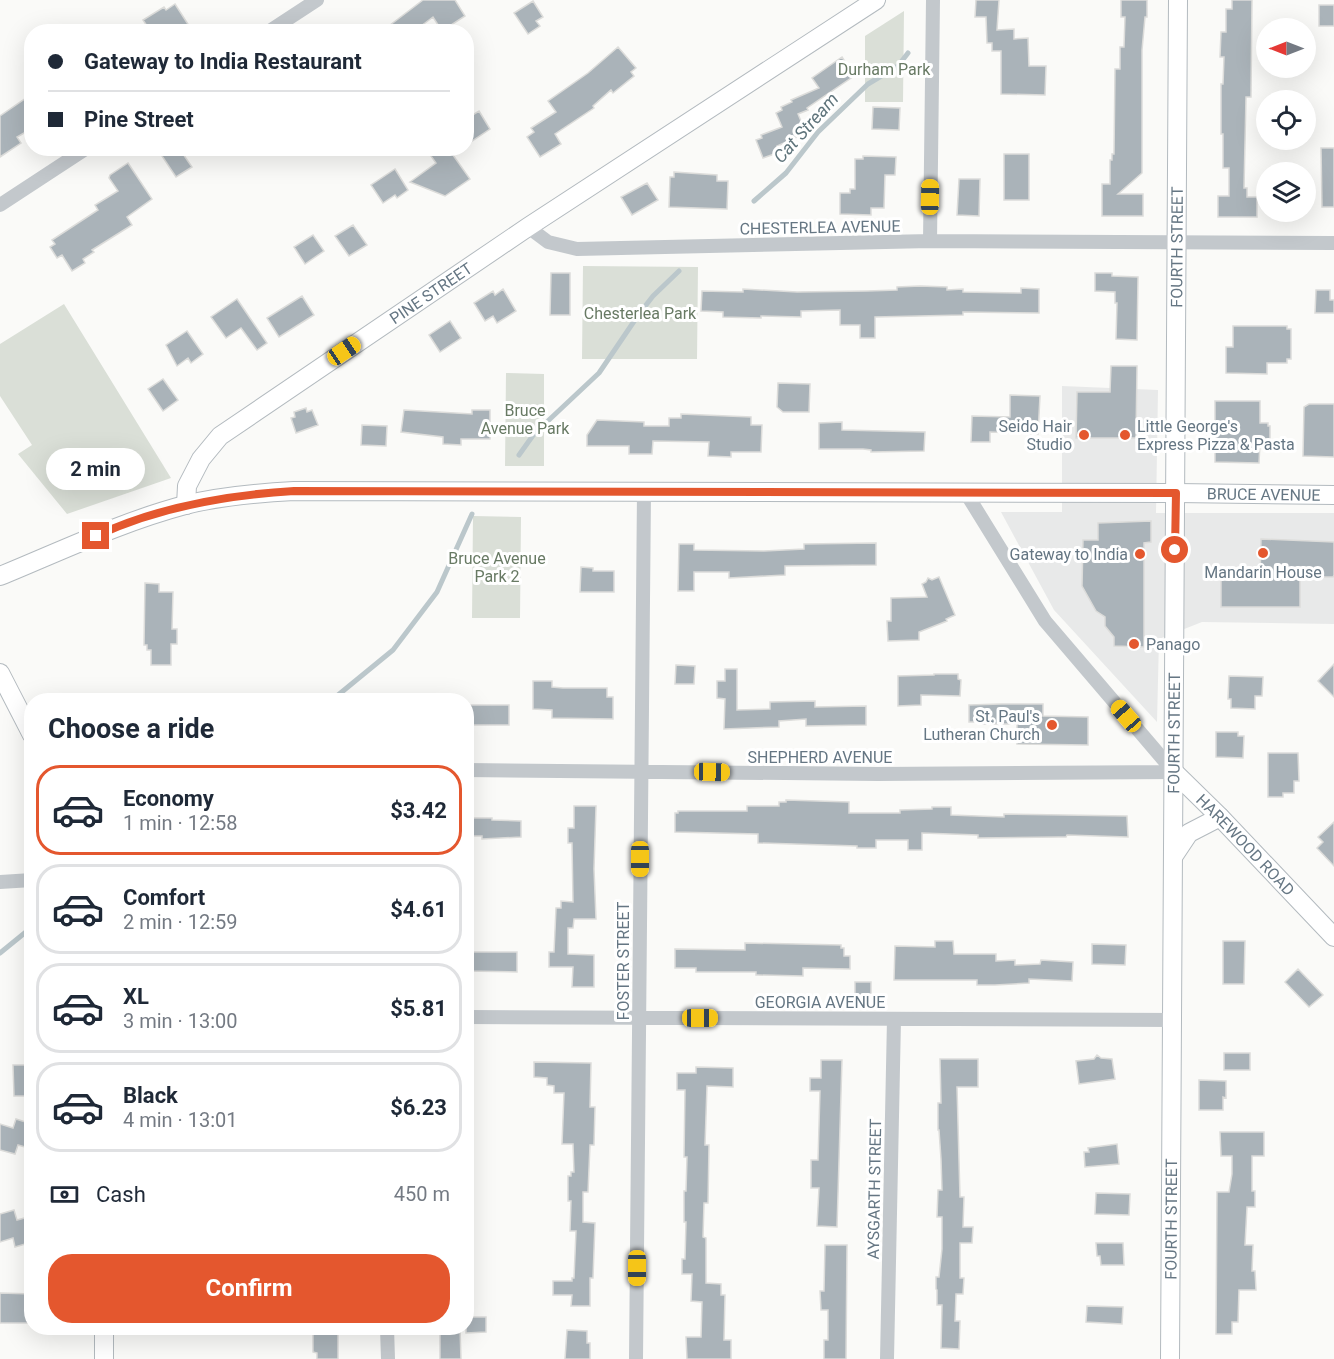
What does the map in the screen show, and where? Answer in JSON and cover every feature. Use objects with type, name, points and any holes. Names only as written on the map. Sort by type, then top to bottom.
[{"type":"street","points":[[280,24],[317,0]]},
{"type":"street","name":"PINE STREET","points":[[186,505],[187,486],[201,459],[220,436],[528,227],[876,0]]},
{"type":"street","points":[[930,241],[933,0]]},
{"type":"street","name":"FOURTH STREET","points":[[1170,1359],[1178,0]]},
{"type":"street","points":[[0,206],[75,156]]},
{"type":"street","name":"CHESTERLEA AVENUE","points":[[528,227],[548,242],[578,249],[930,241],[1334,243]]},
{"type":"street","name":"BRUCE AVENUE","points":[[186,505],[240,495],[294,491],[1334,495]]},
{"type":"street","name":"FOSTER STREET","points":[[636,1359],[644,492]]},
{"type":"street","name":"HAREWOOD ROAD","points":[[966,493],[1046,621],[1174,772],[1220,817],[1334,938]]},
{"type":"street","points":[[0,576],[112,529],[186,505]]},
{"type":"street","points":[[0,673],[24,720]]},
{"type":"street","name":"SHEPHERD AVENUE","points":[[474,770],[878,774],[1174,772]]},
{"type":"street","points":[[1173,857],[1189,833],[1220,817]]},
{"type":"street","points":[[0,882],[24,880]]},
{"type":"street","name":"GEORGIA AVENUE","points":[[474,1017],[1173,1020]]},
{"type":"street","name":"AYSGARTH STREET","points":[[887,1359],[894,1019]]},
{"type":"street","points":[[104,1335],[104,1359]]},
{"type":"street","points":[[387,1335],[388,1359]]},
{"type":"shaded area","points":[[1062,386],[1158,390],[1156,513],[1334,513],[1334,624],[1202,622],[1159,639],[1157,722],[1054,610],[1001,512],[1062,512]]},
{"type":"green space","name":"Durham Park","points":[[904,11],[903,102],[865,102],[865,36]]},
{"type":"green space","name":"Chesterlea Park","points":[[583,266],[698,267],[697,359],[582,359]]},
{"type":"green space","points":[[64,304],[171,478],[67,514],[18,454],[32,445],[0,396],[0,344]]},
{"type":"green space","name":"Bruce Avenue Park","points":[[506,373],[544,374],[544,466],[505,466]]},
{"type":"green space","name":"Bruce Avenue Park 2","points":[[473,516],[521,517],[520,618],[472,618]]},
{"type":"building","points":[[423,0],[455,0],[465,16],[453,24],[438,24],[433,17],[424,24],[392,24]]},
{"type":"building","points":[[976,0],[999,0],[997,30],[1014,29],[1014,39],[1028,38],[1029,66],[1046,66],[1045,95],[1001,94],[1001,51],[992,51],[992,43],[987,43],[986,17],[975,17]]},
{"type":"building","points":[[1121,0],[1147,0],[1142,50],[1142,173],[1118,194],[1143,194],[1143,216],[1102,216],[1102,184],[1110,184],[1110,160],[1114,154],[1115,69],[1120,69],[1120,47],[1124,47],[1125,17],[1121,17]]},
{"type":"building","points":[[1232,0],[1252,0],[1251,97],[1246,97],[1244,188],[1247,188],[1247,197],[1256,197],[1256,217],[1218,217],[1218,196],[1229,196],[1229,168],[1223,168],[1221,84],[1223,84],[1224,57],[1220,57],[1221,32],[1226,32],[1226,9],[1232,9]]},
{"type":"building","points":[[533,1],[543,17],[536,21],[540,26],[528,34],[514,13]]},
{"type":"building","points":[[175,4],[188,24],[146,24],[143,20],[164,7],[166,10]]},
{"type":"building","points":[[1319,5],[1334,5],[1334,26],[1319,26]]},
{"type":"building","points":[[618,47],[636,68],[631,72],[634,76],[613,93],[611,90],[593,106],[594,108],[555,134],[561,144],[540,157],[527,137],[534,132],[531,128],[556,112],[548,101],[588,73]]},
{"type":"building","points":[[842,57],[854,76],[807,108],[808,110],[798,114],[806,133],[777,146],[780,152],[763,158],[756,140],[762,138],[761,135],[782,127],[776,113],[782,110],[781,107],[792,102],[791,100],[819,88],[812,78]]},
{"type":"building","points":[[24,100],[24,133],[17,137],[21,143],[0,157],[0,116]]},
{"type":"building","points":[[873,107],[900,108],[899,130],[872,129]]},
{"type":"building","points":[[479,111],[490,129],[474,140],[474,114]]},
{"type":"building","points":[[1321,148],[1334,148],[1334,207],[1322,207]]},
{"type":"building","points":[[1004,154],[1029,154],[1029,200],[1004,200]]},
{"type":"building","points":[[162,156],[184,156],[192,167],[176,177]]},
{"type":"building","points":[[431,156],[454,156],[470,179],[445,196],[410,182],[436,163]]},
{"type":"building","points":[[863,156],[896,157],[895,175],[885,175],[884,208],[871,208],[871,215],[840,214],[840,193],[850,193],[850,189],[855,189],[855,159],[863,159]]},
{"type":"building","points":[[128,163],[152,199],[127,217],[132,225],[92,250],[94,252],[83,259],[85,263],[72,271],[62,255],[57,258],[50,247],[55,244],[52,240],[98,210],[95,205],[118,191],[109,178],[110,175]]},
{"type":"building","points":[[395,169],[408,190],[397,198],[395,195],[383,203],[371,185]]},
{"type":"building","points":[[674,172],[717,175],[717,181],[728,181],[727,209],[669,207],[670,177],[674,177]]},
{"type":"building","points":[[959,179],[980,179],[979,216],[957,215]]},
{"type":"building","points":[[647,183],[658,200],[632,215],[621,197]]},
{"type":"building","points":[[353,225],[367,245],[349,256],[335,236]]},
{"type":"building","points":[[313,235],[324,251],[305,264],[294,247]]},
{"type":"building","points":[[551,273],[570,273],[570,315],[550,315]]},
{"type":"building","points":[[1095,273],[1138,277],[1137,340],[1116,339],[1115,292],[1095,291]]},
{"type":"building","points":[[897,287],[947,287],[947,290],[963,289],[963,292],[1021,293],[1021,288],[1039,289],[1039,313],[963,312],[963,315],[875,317],[875,338],[860,338],[860,325],[840,325],[840,310],[801,311],[801,317],[761,316],[761,318],[723,317],[723,312],[701,311],[702,291],[743,292],[743,289],[797,292],[867,291],[897,290]]},
{"type":"building","points":[[503,289],[516,311],[497,323],[493,316],[485,321],[474,303],[493,291],[495,295]]},
{"type":"building","points":[[1316,290],[1330,290],[1330,300],[1334,300],[1334,313],[1315,313]]},
{"type":"building","points":[[302,296],[314,315],[279,337],[267,318]]},
{"type":"building","points":[[237,299],[267,343],[257,350],[241,328],[226,338],[211,317]]},
{"type":"building","points":[[450,321],[461,338],[440,352],[429,335]]},
{"type":"building","points":[[1233,326],[1287,326],[1287,329],[1291,329],[1291,359],[1287,359],[1287,363],[1267,363],[1267,374],[1226,373],[1226,347],[1233,347]]},
{"type":"building","points":[[187,331],[203,354],[191,363],[188,358],[177,366],[166,345]]},
{"type":"building","points":[[1111,366],[1137,366],[1136,438],[1076,438],[1077,392],[1110,392]]},
{"type":"building","points":[[163,379],[178,400],[163,411],[148,389]]},
{"type":"building","points":[[778,383],[810,384],[809,412],[783,412],[777,407]]},
{"type":"building","points":[[1010,395],[1040,396],[1038,434],[990,432],[990,442],[971,442],[972,416],[1010,417]]},
{"type":"building","points":[[1215,401],[1260,401],[1260,423],[1268,423],[1270,426],[1270,440],[1268,443],[1260,443],[1259,463],[1215,462]]},
{"type":"building","points":[[1309,404],[1334,404],[1334,457],[1303,456],[1304,407]]},
{"type":"building","points":[[306,408],[307,412],[312,410],[318,425],[296,433],[291,418],[295,417],[294,412]]},
{"type":"building","points":[[404,410],[472,414],[472,410],[490,410],[490,439],[461,439],[461,445],[443,444],[443,437],[401,432]]},
{"type":"building","points":[[681,414],[751,417],[751,425],[762,425],[761,452],[731,452],[731,457],[708,456],[709,442],[653,441],[652,454],[629,454],[629,446],[587,446],[587,435],[597,420],[644,422],[644,426],[669,426],[669,418],[681,418]]},
{"type":"building","points":[[842,422],[842,430],[925,432],[924,451],[871,452],[871,450],[863,449],[819,449],[819,423]]},
{"type":"building","points":[[362,425],[387,426],[386,446],[361,445]]},
{"type":"building","points":[[1151,521],[1151,542],[1144,543],[1144,647],[1114,646],[1114,637],[1105,626],[1105,617],[1096,611],[1082,586],[1083,540],[1098,540],[1098,523]]},
{"type":"building","points":[[1261,539],[1334,542],[1333,577],[1300,577],[1300,607],[1221,607],[1221,579],[1260,580]]},
{"type":"building","points":[[876,543],[876,565],[785,566],[785,575],[729,578],[729,572],[694,572],[694,591],[678,591],[679,544],[694,544],[694,550],[764,551],[804,549],[804,544]]},
{"type":"building","points":[[581,567],[593,568],[593,571],[614,571],[614,592],[580,592]]},
{"type":"building","points":[[939,577],[955,615],[946,619],[947,621],[919,632],[919,640],[888,641],[887,621],[891,621],[891,598],[927,597],[922,584],[928,578],[932,580]]},
{"type":"building","points":[[145,583],[159,584],[159,592],[173,592],[172,629],[177,629],[177,644],[171,644],[171,665],[151,665],[151,650],[147,650],[147,645],[144,645]]},
{"type":"building","points":[[1334,664],[1334,697],[1318,681]]},
{"type":"building","points":[[676,665],[695,666],[694,684],[675,684]]},
{"type":"building","points":[[725,669],[737,669],[737,710],[770,709],[770,702],[815,701],[815,707],[866,706],[866,725],[806,726],[806,719],[779,721],[779,727],[724,729],[725,699],[717,698],[717,681],[725,681]]},
{"type":"building","points":[[958,674],[958,679],[961,680],[960,696],[921,695],[921,705],[898,706],[898,676]]},
{"type":"building","points":[[1229,676],[1263,677],[1262,696],[1255,696],[1255,709],[1231,708],[1231,699],[1228,699]]},
{"type":"building","points":[[533,681],[552,681],[552,687],[607,688],[607,697],[613,697],[613,719],[552,718],[552,710],[533,709]]},
{"type":"building","name":"St. Paul's Lutheran Church","points":[[1043,704],[1043,716],[1088,717],[1088,745],[1017,744],[1017,724],[969,722],[969,705]]},
{"type":"building","points":[[474,705],[509,705],[509,725],[474,725]]},
{"type":"building","points":[[1216,732],[1238,732],[1238,736],[1244,736],[1243,758],[1216,757]]},
{"type":"building","points":[[1268,753],[1298,753],[1299,781],[1294,781],[1294,793],[1283,793],[1283,797],[1268,797]]},
{"type":"building","points":[[786,800],[849,802],[849,813],[900,813],[900,810],[951,807],[951,815],[1127,816],[1128,837],[1067,835],[1066,837],[978,838],[978,835],[922,833],[922,850],[908,850],[908,840],[876,840],[876,848],[857,848],[857,846],[758,843],[758,834],[675,832],[675,813],[678,811],[747,811],[747,806],[779,806],[779,802],[786,802]]},
{"type":"building","points":[[574,806],[596,806],[594,869],[596,919],[574,919],[573,928],[568,928],[568,954],[594,955],[594,987],[572,987],[573,967],[549,967],[549,952],[554,952],[556,908],[561,908],[561,901],[573,902],[572,843],[568,843],[568,828],[574,828]]},
{"type":"building","points":[[474,818],[521,821],[521,837],[482,839],[482,836],[474,836]]},
{"type":"building","points":[[1334,822],[1334,866],[1317,848],[1323,842],[1318,837]]},
{"type":"building","points":[[935,941],[953,941],[954,954],[996,954],[996,961],[1015,960],[1015,965],[1040,964],[1041,960],[1073,962],[1072,981],[1029,979],[1029,983],[977,985],[977,980],[894,980],[895,946],[935,947]]},
{"type":"building","points":[[1223,941],[1245,941],[1244,984],[1223,984]]},
{"type":"building","points":[[745,943],[841,945],[841,948],[844,948],[844,956],[850,956],[850,969],[803,968],[803,976],[756,975],[756,972],[696,972],[696,968],[675,968],[675,949],[745,950]]},
{"type":"building","points":[[1092,944],[1126,945],[1125,965],[1092,964]]},
{"type":"building","points":[[474,952],[517,952],[517,972],[474,971]]},
{"type":"building","points":[[1298,969],[1323,995],[1309,1007],[1285,982]]},
{"type":"building","points":[[855,982],[871,982],[871,997],[855,999]]},
{"type":"building","points":[[1224,1053],[1250,1053],[1250,1070],[1224,1070]]},
{"type":"building","points":[[1097,1055],[1101,1058],[1112,1059],[1115,1079],[1079,1084],[1076,1061],[1094,1059]]},
{"type":"building","points":[[940,1059],[978,1059],[978,1087],[957,1087],[960,1197],[964,1197],[963,1227],[973,1227],[972,1243],[960,1243],[960,1278],[964,1278],[963,1294],[956,1294],[955,1321],[960,1321],[959,1349],[941,1348],[942,1305],[937,1305],[936,1277],[939,1277],[942,1249],[942,1217],[937,1217],[938,1190],[942,1190],[938,1130],[938,1103],[941,1103]]},
{"type":"building","points":[[821,1060],[842,1060],[837,1227],[817,1226],[819,1188],[811,1188],[811,1160],[818,1160],[820,1091],[810,1091],[810,1078],[821,1078]]},
{"type":"building","points":[[534,1062],[591,1063],[590,1107],[595,1107],[594,1145],[590,1145],[588,1192],[583,1192],[583,1222],[595,1223],[590,1306],[571,1306],[572,1295],[553,1295],[553,1281],[572,1281],[574,1278],[576,1231],[570,1231],[571,1201],[568,1201],[568,1176],[574,1172],[573,1144],[562,1144],[564,1093],[554,1093],[554,1086],[547,1085],[547,1078],[534,1077]]},
{"type":"building","points":[[13,1065],[24,1065],[24,1096],[14,1096]]},
{"type":"building","points":[[696,1067],[733,1068],[733,1087],[707,1086],[705,1145],[709,1145],[708,1203],[704,1203],[703,1237],[706,1238],[706,1283],[721,1284],[721,1295],[725,1295],[724,1340],[731,1340],[731,1359],[687,1359],[686,1337],[701,1337],[702,1302],[691,1301],[692,1274],[682,1274],[682,1259],[685,1259],[684,1191],[686,1191],[687,1157],[684,1157],[685,1090],[677,1090],[677,1073],[696,1073]]},
{"type":"building","points":[[1199,1080],[1226,1081],[1223,1110],[1199,1110]]},
{"type":"building","points":[[16,1119],[24,1122],[24,1147],[18,1145],[15,1154],[0,1150],[0,1124],[13,1128]]},
{"type":"building","points":[[1220,1132],[1264,1132],[1264,1156],[1252,1156],[1252,1191],[1255,1191],[1255,1207],[1247,1207],[1245,1245],[1253,1245],[1252,1271],[1255,1271],[1256,1290],[1239,1290],[1238,1322],[1232,1322],[1232,1334],[1216,1334],[1217,1192],[1229,1192],[1232,1174],[1232,1156],[1221,1156]]},
{"type":"building","points":[[1117,1144],[1119,1164],[1085,1167],[1084,1152],[1089,1152],[1088,1148]]},
{"type":"building","points":[[1096,1193],[1130,1194],[1129,1215],[1095,1214]]},
{"type":"building","points":[[14,1210],[17,1220],[24,1218],[24,1244],[15,1247],[13,1238],[0,1242],[0,1214]]},
{"type":"building","points":[[1096,1243],[1123,1243],[1124,1265],[1101,1265],[1100,1256],[1097,1256]]},
{"type":"building","points":[[825,1245],[847,1245],[846,1359],[824,1359],[824,1340],[828,1340],[828,1310],[821,1310],[820,1291],[824,1291]]},
{"type":"building","points":[[0,1293],[24,1294],[24,1323],[0,1323]]},
{"type":"building","points":[[1087,1306],[1123,1307],[1122,1324],[1086,1322]]},
{"type":"building","points":[[474,1317],[486,1317],[486,1332],[474,1333]]},
{"type":"building","points":[[567,1330],[587,1331],[590,1359],[565,1359]]},
{"type":"building","points":[[313,1335],[338,1335],[338,1359],[317,1359],[317,1353],[313,1352]]},
{"type":"building","points":[[440,1335],[460,1335],[461,1359],[440,1359]]},
{"type":"waterway","name":"Cat Stream","points":[[754,201],[786,173],[818,132],[868,84],[898,66],[908,53]]},
{"type":"waterway","name":"Cat Stream","points":[[519,455],[534,434],[599,373],[653,296],[679,271]]},
{"type":"waterway","name":"Cat Stream","points":[[341,693],[393,650],[437,592],[472,514]]},
{"type":"waterway","name":"Cat Stream","points":[[0,953],[24,934]]},
{"type":"place","name":"Seido Hair Studio","points":[[1084,435]]},
{"type":"place","name":"Little George's Express Pizza & Pasta","points":[[1125,435]]},
{"type":"place","name":"Mandarin House","points":[[1263,553]]},
{"type":"place","name":"Gateway to India","points":[[1140,554]]},
{"type":"place","name":"Panago","points":[[1134,644]]},
{"type":"place","name":"St. Paul's Lutheran Church","points":[[1052,725]]},
{"type":"route","points":[[96,536],[186,505],[240,495],[294,491],[1176,493],[1175,550]]}]
